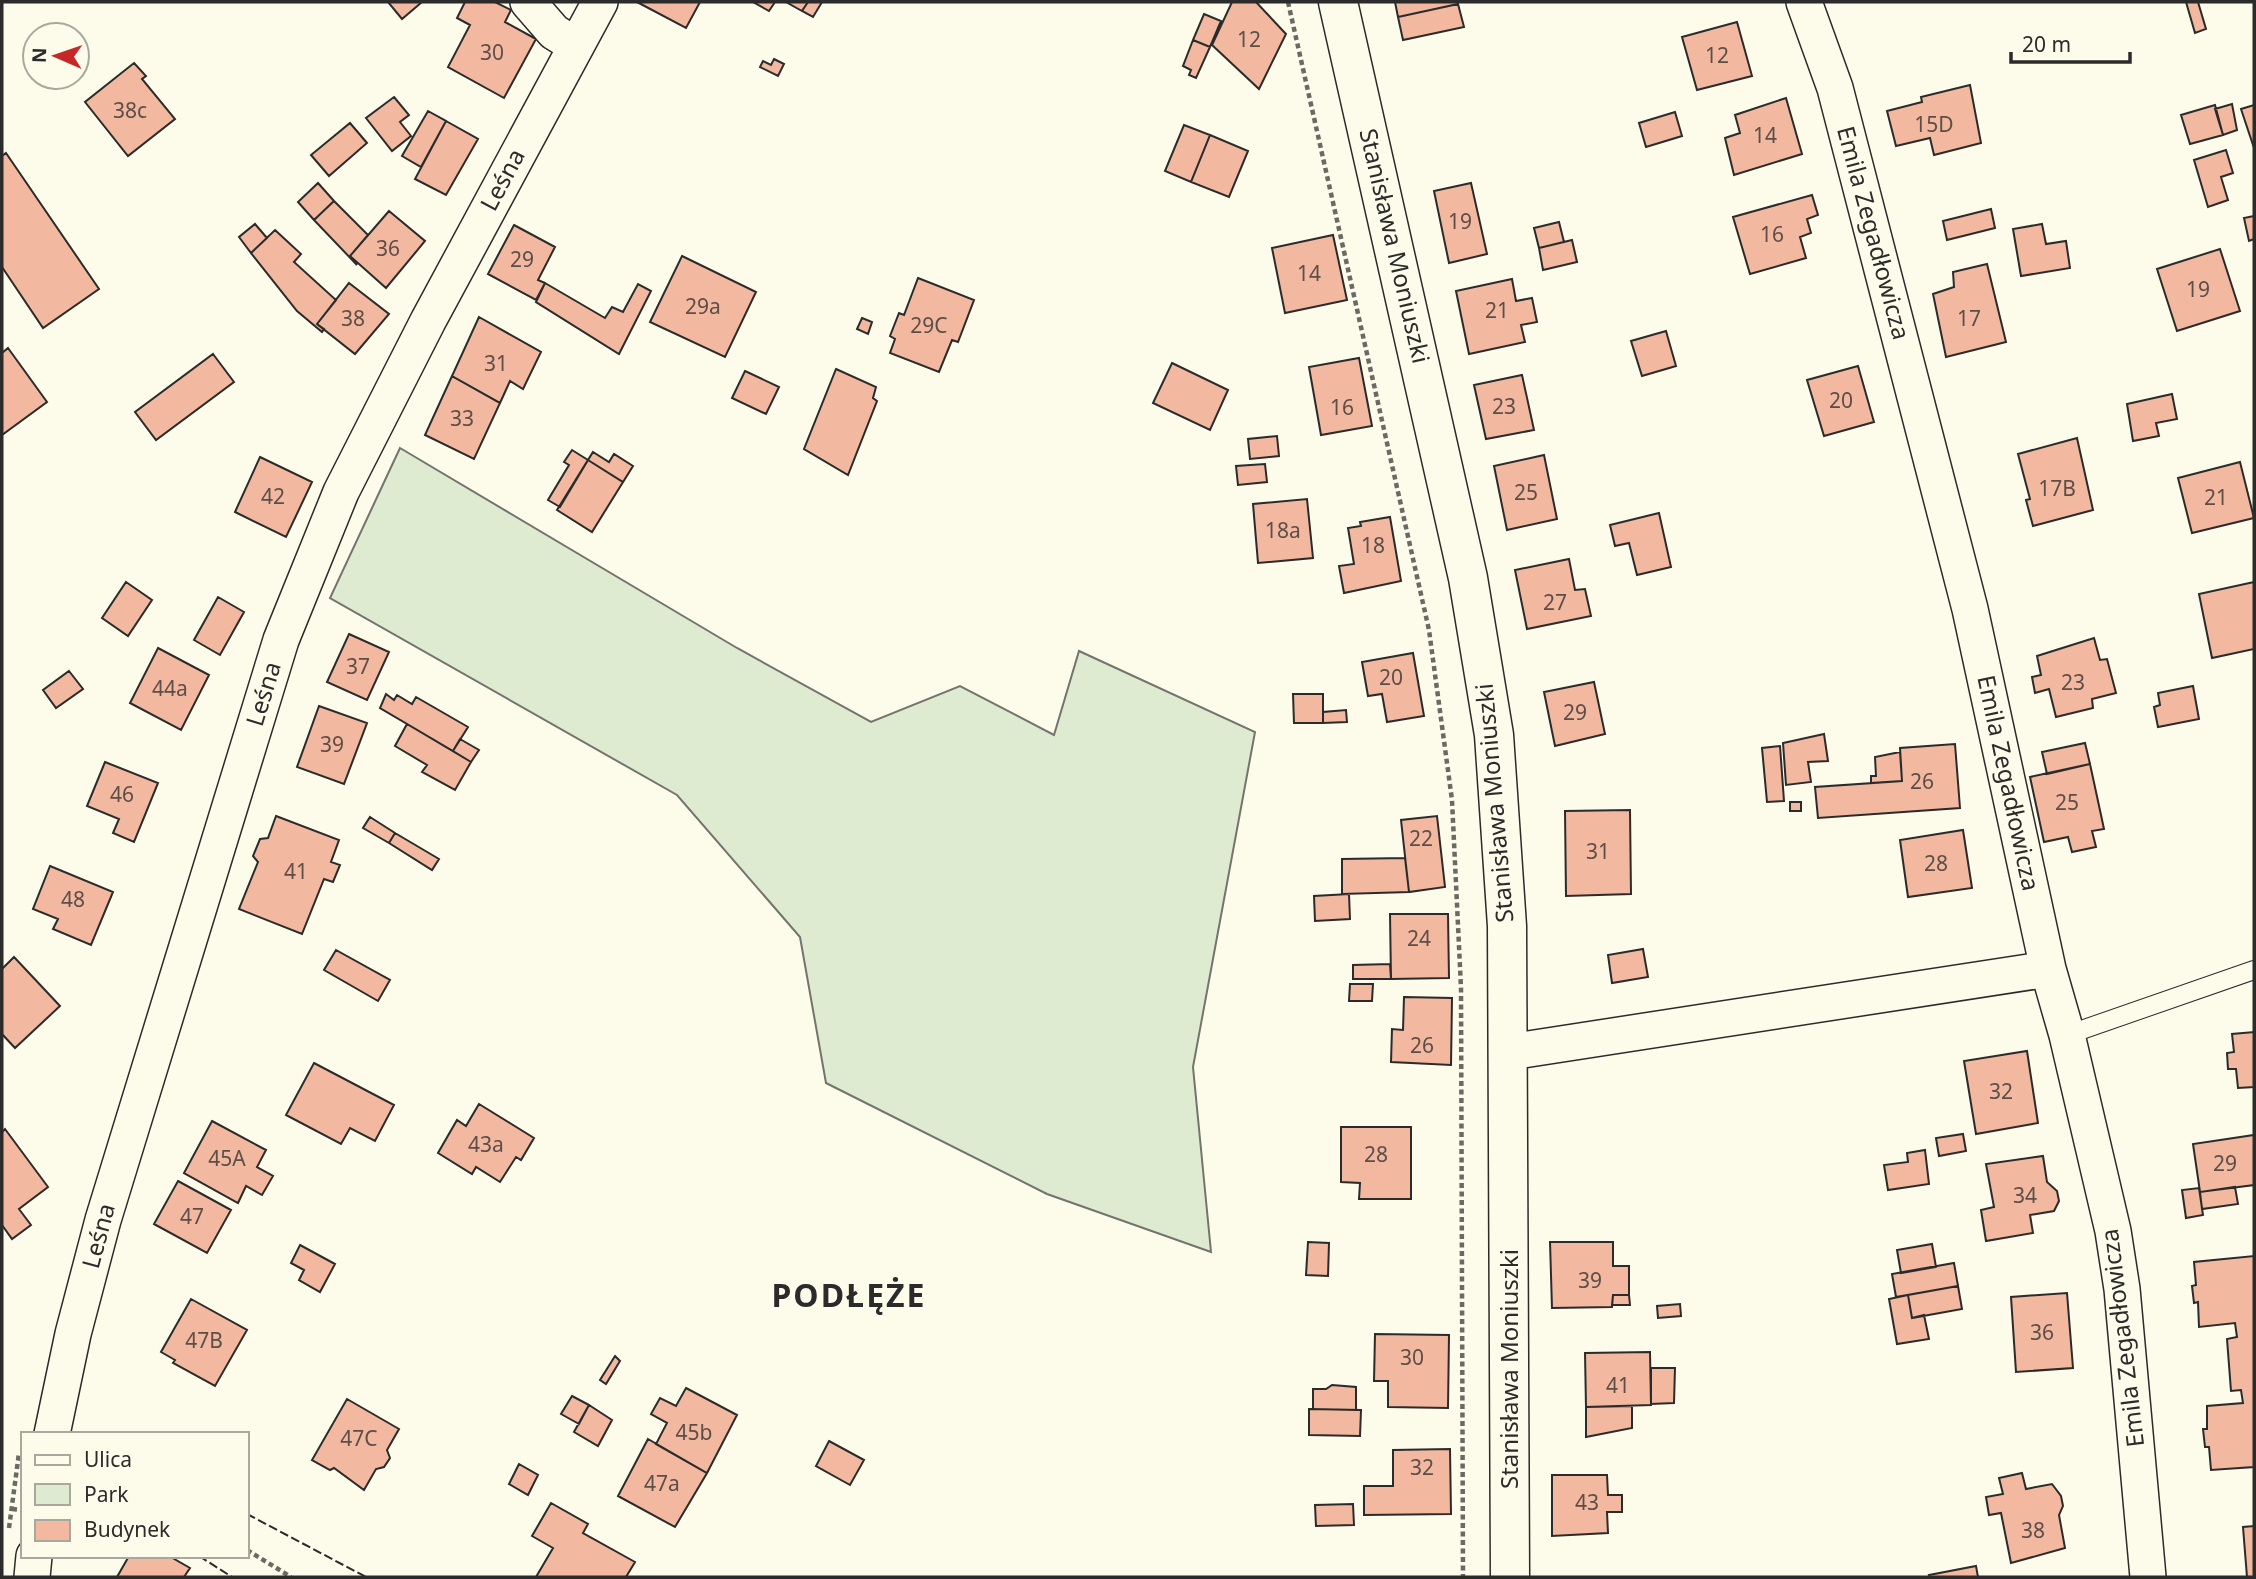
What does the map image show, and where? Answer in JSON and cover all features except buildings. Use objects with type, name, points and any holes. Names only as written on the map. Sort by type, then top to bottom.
[{"type":"street","points":[[528,2],[554,32],[575,45]]},
{"type":"street","name":"Leśna","points":[[52,1432],[73,1334],[103,1220],[281,640],[341,492],[428,321],[600,2]]},
{"type":"street","name":"Stanisława Moniuszki","points":[[1338,2],[1468,578],[1492,722],[1503,828],[1509,1052],[1510,1577]]},
{"type":"street","name":"Emila Zegadłowicza","points":[[1804,2],[1835,88],[1970,609],[2048,969],[2067,1035],[2113,1231],[2122,1289],[2148,1577]]},
{"type":"street","points":[[1509,1052],[2048,969]]},
{"type":"street","points":[[33,1577],[34,1558]]},
{"type":"lane","points":[[2067,1035],[2254,970]]},
{"type":"path","points":[[1288,2],[1429,630],[1452,800],[1461,988],[1463,1577]]},
{"type":"path","points":[[12,1508],[21,1510]]},
{"type":"path","points":[[248,1551],[291,1577]]},
{"type":"green space","points":[[400,448],[737,648],[871,722],[960,686],[1054,735],[1079,651],[1255,732],[1193,1067],[1211,1252],[1047,1194],[826,1083],[800,937],[677,795],[330,598]]},
{"type":"fence","points":[[248,1515],[366,1577]]},
{"type":"fence","points":[[202,1558],[232,1577]]},
{"type":"district","name":"PODŁĘŻE","points":[[849,1296]]}]
